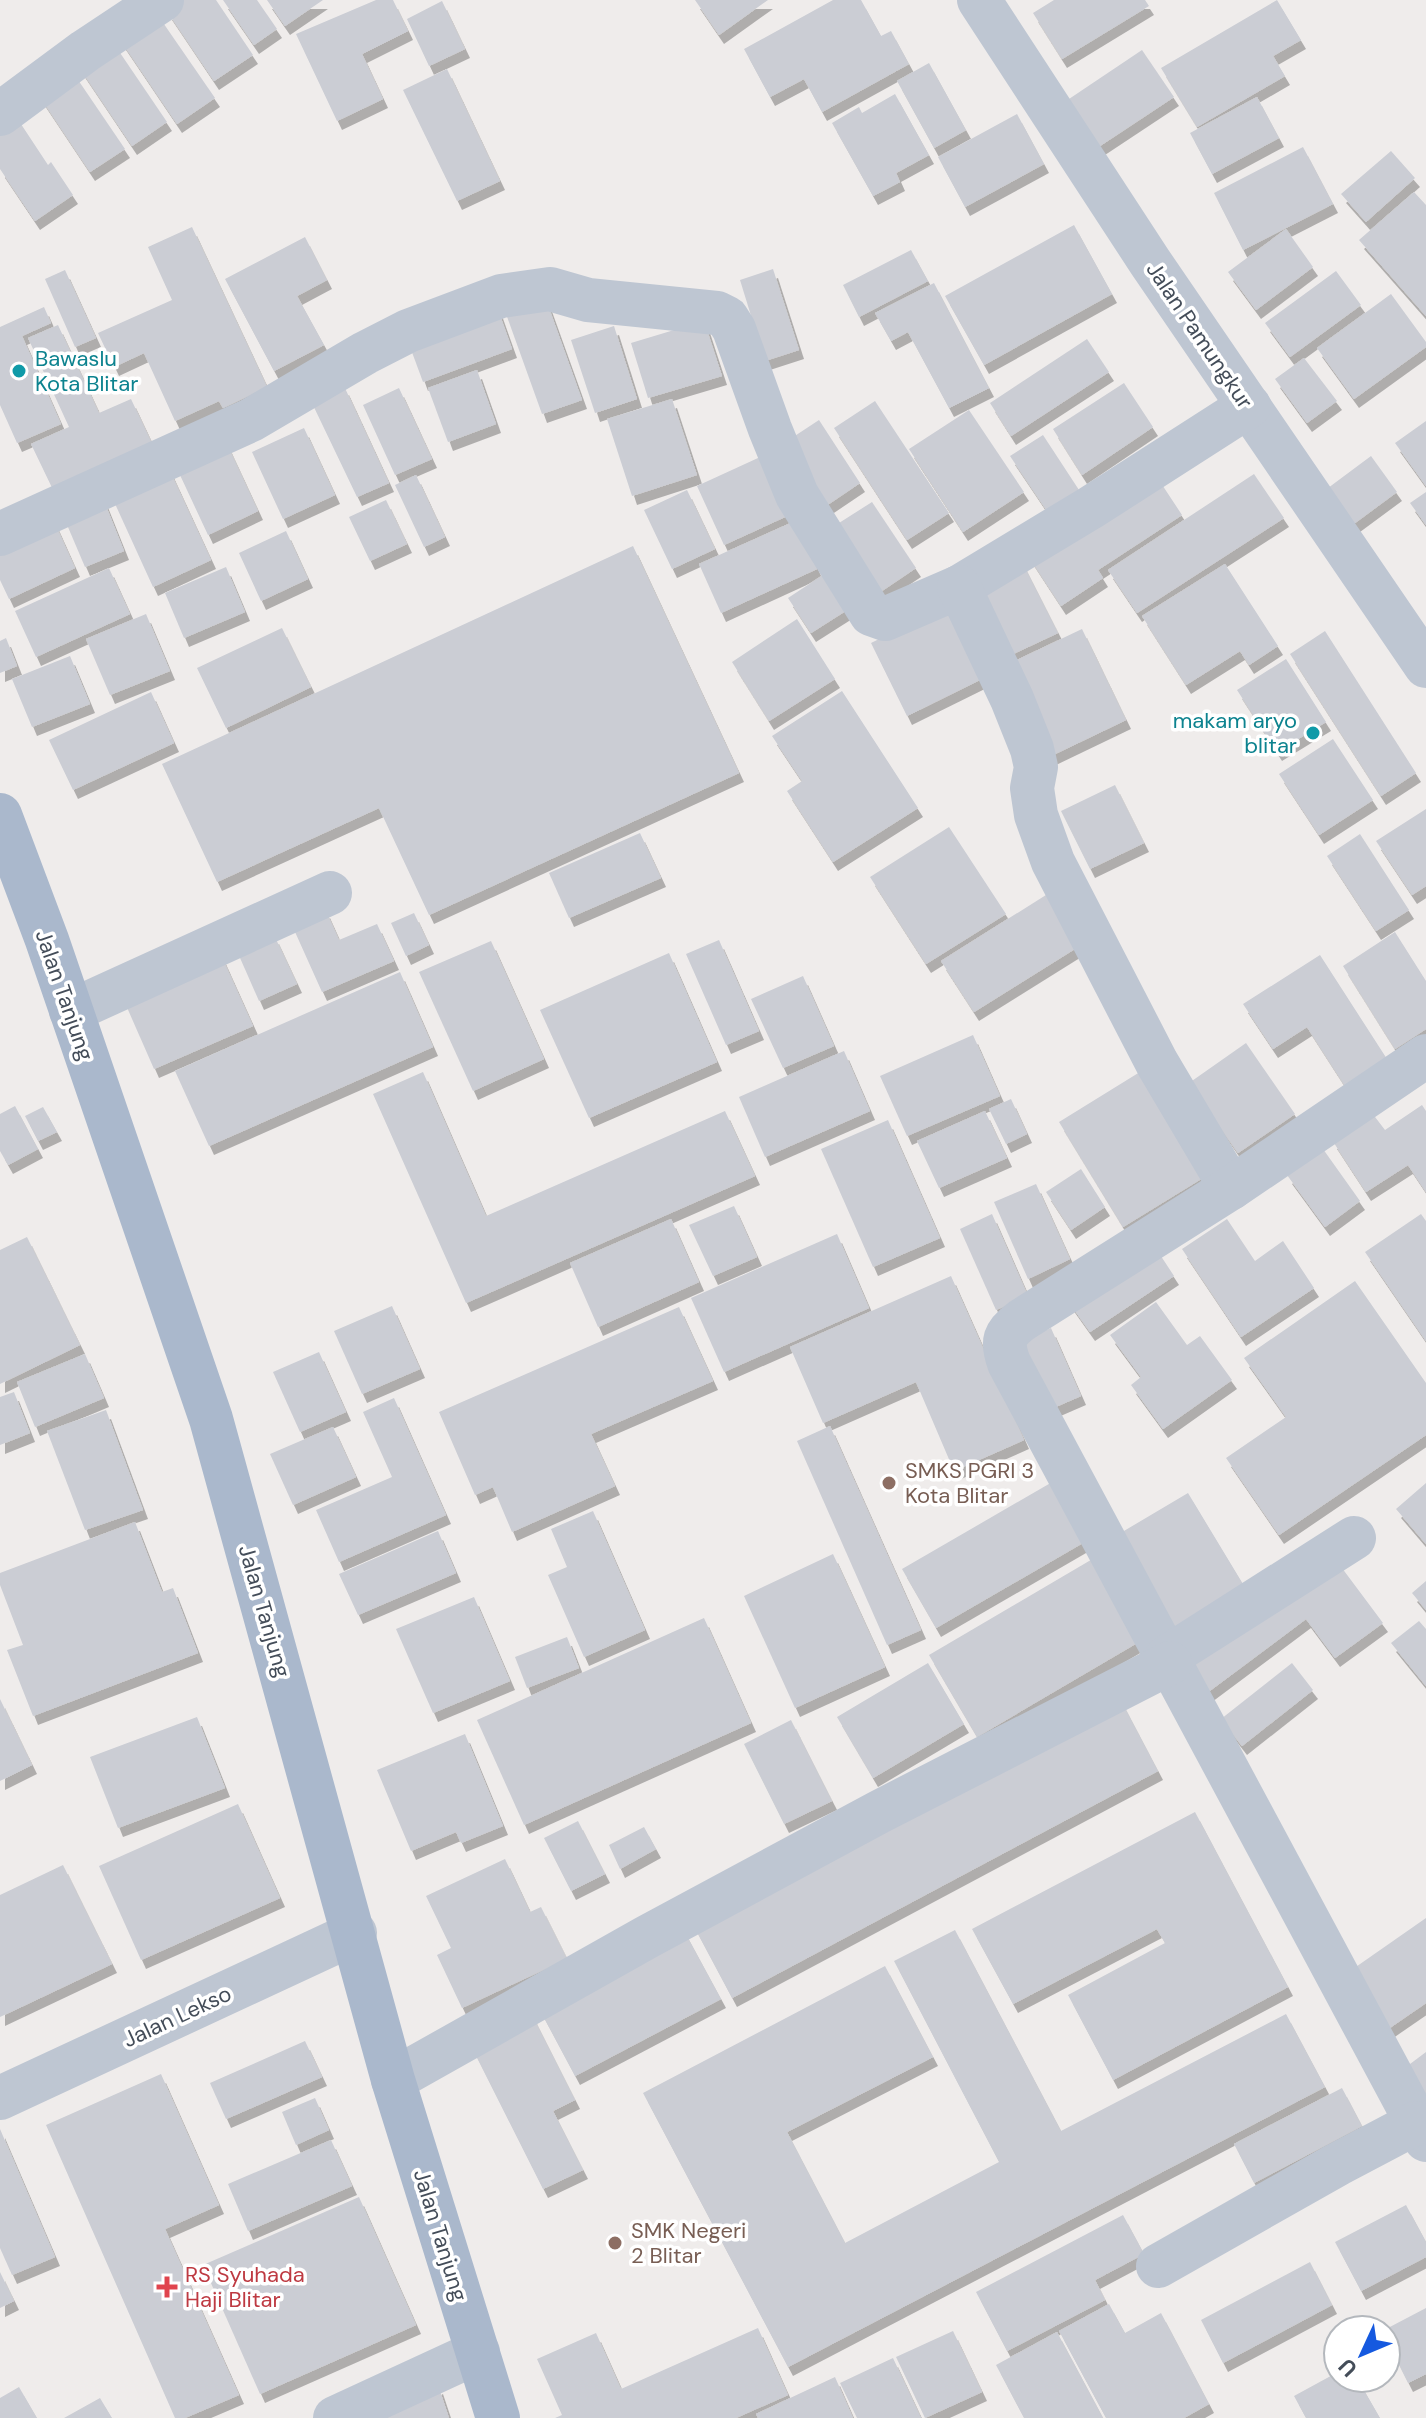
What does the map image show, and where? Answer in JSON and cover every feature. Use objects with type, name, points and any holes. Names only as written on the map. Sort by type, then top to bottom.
[{"type":"main road","name":"Jalan Tanjung","points":[[0,815],[211,1419],[393,2080],[498,2418]]},
{"type":"street","points":[[0,114],[85,51],[162,0]]},
{"type":"street","name":"Jalan Pamungkur","points":[[979,0],[1150,262],[1426,666]]},
{"type":"street","points":[[0,534],[251,420],[408,331],[501,296],[550,289],[588,300],[717,313],[727,318],[734,329],[797,495],[871,614],[885,619],[959,587],[1249,406]]},
{"type":"street","points":[[959,587],[1032,749],[1036,767],[1032,788],[1036,815],[1053,862],[1157,1063],[1231,1188]]},
{"type":"street","points":[[71,1011],[330,893]]},
{"type":"street","points":[[1158,2266],[1421,2131],[1002,1346],[1007,1331],[1022,1320],[1231,1188],[1426,1056]]},
{"type":"street","points":[[393,2080],[647,1937],[1168,1660],[1354,1538]]},
{"type":"street","name":"Jalan Lekso","points":[[0,2098],[355,1933]]},
{"type":"street","points":[[335,2418],[478,2352]]},
{"type":"building","points":[[183,0],[216,0],[253,55],[214,81],[167,11]]},
{"type":"building","points":[[223,0],[257,0],[277,29],[254,45]]},
{"type":"building","points":[[267,0],[323,0],[285,26]]},
{"type":"building","points":[[376,0],[393,0],[408,31],[362,54],[383,99],[337,121],[296,34]]},
{"type":"building","points":[[695,0],[768,0],[719,35]]},
{"type":"building","points":[[833,0],[861,0],[881,36],[891,31],[909,64],[822,112],[804,79],[770,97],[744,49]]},
{"type":"building","points":[[1054,0],[1145,0],[1149,6],[1062,59],[1033,13]]},
{"type":"building","points":[[1277,0],[1301,40],[1273,56],[1285,76],[1197,127],[1161,68]]},
{"type":"building","points":[[442,1],[465,49],[429,66],[407,19]]},
{"type":"building","points":[[157,14],[215,98],[177,124],[119,38]]},
{"type":"building","points":[[112,41],[167,122],[132,146],[77,64]]},
{"type":"building","points":[[1142,50],[1174,97],[1097,148],[1066,101]]},
{"type":"building","points":[[929,63],[966,130],[934,148],[897,81]]},
{"type":"building","points":[[447,69],[500,181],[457,201],[403,90]]},
{"type":"building","points":[[72,71],[125,149],[90,172],[38,94]]},
{"type":"building","points":[[895,94],[929,155],[896,173],[900,182],[873,196],[832,123],[859,107],[862,113]]},
{"type":"building","points":[[1257,97],[1279,138],[1212,174],[1190,133]]},
{"type":"building","points":[[1017,114],[1044,164],[965,207],[938,157]]},
{"type":"building","points":[[19,121],[48,165],[51,162],[73,195],[35,221],[0,169],[0,133]]},
{"type":"building","points":[[1303,147],[1333,204],[1243,250],[1214,193]]},
{"type":"building","points":[[1391,151],[1415,178],[1366,222],[1341,194]]},
{"type":"building","points":[[1414,192],[1426,205],[1426,316],[1359,240]]},
{"type":"building","points":[[1074,225],[1112,294],[984,365],[945,296]]},
{"type":"building","points":[[192,227],[267,387],[223,408],[219,401],[175,421],[144,353],[114,367],[98,333],[172,300],[148,247]]},
{"type":"building","points":[[1286,229],[1313,267],[1256,310],[1228,272]]},
{"type":"building","points":[[305,237],[327,280],[297,296],[324,345],[274,371],[225,279]]},
{"type":"building","points":[[911,250],[928,281],[859,317],[843,285]]},
{"type":"building","points":[[773,269],[799,350],[765,361],[740,280]]},
{"type":"building","points":[[65,270],[96,338],[75,347],[45,279]]},
{"type":"building","points":[[1336,271],[1361,305],[1290,357],[1265,323]]},
{"type":"building","points":[[934,283],[989,388],[949,408],[908,332],[891,341],[875,313]]},
{"type":"building","points":[[1391,294],[1426,342],[1426,347],[1354,399],[1317,348]]},
{"type":"building","points":[[545,297],[582,400],[542,414],[505,311]]},
{"type":"building","points":[[496,304],[512,349],[423,382],[406,336]]},
{"type":"building","name":"Bawaslu Kota Blitar","points":[[44,307],[51,323],[22,336],[61,424],[17,443],[0,405],[0,327]]},
{"type":"building","points":[[704,321],[722,376],[648,398],[631,343]]},
{"type":"building","points":[[58,325],[99,413],[131,399],[155,450],[56,496],[31,444],[69,427],[28,338]]},
{"type":"building","points":[[614,326],[637,399],[595,413],[571,340]]},
{"type":"building","points":[[1087,339],[1109,372],[1011,436],[990,403]]},
{"type":"building","points":[[1304,358],[1337,401],[1307,423],[1275,379]]},
{"type":"building","points":[[477,370],[496,424],[448,442],[428,388]]},
{"type":"building","points":[[1124,383],[1153,427],[1082,475],[1053,429]]},
{"type":"building","points":[[344,386],[389,483],[357,497],[311,401]]},
{"type":"building","points":[[399,388],[432,459],[395,475],[363,405]]},
{"type":"building","points":[[672,399],[697,475],[632,496],[607,419]]},
{"type":"building","points":[[875,401],[949,513],[907,540],[834,428]]},
{"type":"building","points":[[969,410],[1024,492],[963,532],[909,449]]},
{"type":"building","points":[[819,420],[860,483],[820,510],[778,447]]},
{"type":"building","points":[[1426,421],[1426,486],[1395,443]]},
{"type":"building","points":[[304,428],[335,495],[283,519],[252,452]]},
{"type":"building","points":[[1043,435],[1079,490],[1047,511],[1010,456]]},
{"type":"building","points":[[224,438],[258,511],[208,535],[173,460]]},
{"type":"building","points":[[769,453],[796,512],[724,545],[697,486]]},
{"type":"building","points":[[1371,456],[1397,492],[1351,526],[1324,491]]},
{"type":"building","points":[[169,469],[211,560],[153,587],[111,495]]},
{"type":"building","points":[[1155,474],[1182,515],[1098,570],[1103,578],[1061,606],[1029,557]]},
{"type":"building","points":[[1254,474],[1284,518],[1137,613],[1108,570]]},
{"type":"building","points":[[416,475],[445,537],[424,547],[395,485]]},
{"type":"building","points":[[687,490],[715,549],[672,569],[644,510]]},
{"type":"building","points":[[1426,492],[1426,525],[1410,503]]},
{"type":"building","points":[[102,496],[124,551],[85,567],[62,513]]},
{"type":"building","points":[[386,500],[407,544],[370,561],[349,517]]},
{"type":"building","points":[[872,502],[916,568],[873,597],[828,530]]},
{"type":"building","points":[[52,517],[75,568],[9,599],[0,580],[0,541]]},
{"type":"building","points":[[795,521],[817,569],[721,613],[699,564]]},
{"type":"building","points":[[286,531],[308,579],[261,601],[239,553]]},
{"type":"building","points":[[633,546],[739,773],[429,915],[379,808],[217,882],[162,764]]},
{"type":"building","points":[[1021,560],[1058,633],[1007,657],[970,585]]},
{"type":"building","points":[[1225,564],[1278,646],[1249,665],[1240,651],[1186,685],[1142,616]]},
{"type":"building","points":[[226,567],[245,612],[184,638],[165,593]]},
{"type":"building","points":[[109,568],[130,614],[36,657],[15,611]]},
{"type":"building","points":[[832,569],[855,605],[811,633],[788,598]]},
{"type":"building","points":[[958,600],[994,673],[907,716],[871,643]]},
{"type":"building","points":[[146,614],[170,671],[110,695],[86,639]]},
{"type":"building","points":[[797,619],[835,679],[769,721],[732,662]]},
{"type":"building","points":[[282,628],[311,687],[226,728],[197,668]]},
{"type":"building","points":[[1082,629],[1126,720],[1049,757],[1004,666]]},
{"type":"building","points":[[1325,631],[1416,773],[1381,796],[1290,654]]},
{"type":"building","points":[[6,638],[17,666],[0,673],[0,641]]},
{"type":"building","points":[[70,656],[90,704],[32,727],[12,679]]},
{"type":"building","points":[[1286,659],[1326,722],[1277,752],[1237,690]]},
{"type":"building","points":[[842,691],[918,808],[833,862],[787,791],[802,781],[772,736]]},
{"type":"building","points":[[151,692],[174,743],[73,790],[49,740]]},
{"type":"building","points":[[1333,739],[1373,800],[1319,835],[1279,774]]},
{"type":"building","points":[[1115,785],[1144,843],[1090,869],[1061,811]]},
{"type":"building","points":[[1426,809],[1426,886],[1412,895],[1376,841]]},
{"type":"building","points":[[949,827],[1006,914],[926,964],[870,877]]},
{"type":"building","points":[[640,833],[661,878],[569,918],[549,873]]},
{"type":"building","points":[[1360,834],[1409,910],[1376,931],[1327,856]]},
{"type":"building","points":[[1046,895],[1078,947],[974,1012],[941,961]]},
{"type":"building","points":[[325,909],[339,940],[377,924],[394,961],[322,992],[291,923]]},
{"type":"building","points":[[414,913],[429,945],[406,956],[391,923]]},
{"type":"building","points":[[1395,932],[1426,981],[1426,1029],[1395,1049],[1343,966]]},
{"type":"building","points":[[274,935],[297,984],[259,1001],[237,951]]},
{"type":"building","points":[[719,940],[759,1031],[726,1045],[686,954]]},
{"type":"building","points":[[491,941],[544,1059],[473,1091],[419,972]]},
{"type":"building","points":[[220,953],[253,1026],[154,1069],[122,996]]},
{"type":"building","points":[[669,953],[717,1062],[589,1118],[540,1010]]},
{"type":"building","points":[[1320,955],[1387,1059],[1345,1086],[1307,1027],[1273,1049],[1243,1004]]},
{"type":"building","points":[[400,972],[433,1047],[209,1146],[175,1071]]},
{"type":"building","points":[[803,976],[834,1046],[783,1068],[751,999]]},
{"type":"building","points":[[973,1035],[1000,1096],[907,1136],[880,1076]]},
{"type":"building","points":[[1246,1043],[1295,1114],[1238,1153],[1189,1083]]},
{"type":"building","points":[[844,1051],[870,1111],[765,1157],[739,1097]]},
{"type":"building","points":[[1148,1067],[1206,1176],[1123,1227],[1059,1122]]},
{"type":"building","points":[[423,1072],[486,1216],[725,1111],[755,1176],[466,1303],[373,1094]]},
{"type":"building","points":[[1011,1099],[1027,1134],[1006,1144],[989,1109]]},
{"type":"building","points":[[1422,1105],[1426,1111],[1426,1192],[1408,1165],[1366,1192],[1332,1140],[1372,1113],[1385,1130]]},
{"type":"building","points":[[15,1106],[38,1149],[8,1165],[0,1151],[0,1114]]},
{"type":"building","points":[[43,1107],[57,1132],[38,1141],[25,1116]]},
{"type":"building","points":[[985,1111],[1007,1158],[939,1188],[917,1141]]},
{"type":"building","points":[[888,1120],[940,1238],[873,1267],[821,1149]]},
{"type":"building","points":[[1323,1149],[1360,1201],[1325,1227],[1287,1175]]},
{"type":"building","points":[[1081,1169],[1105,1207],[1071,1230],[1046,1192]]},
{"type":"building","points":[[1036,1184],[1070,1259],[1028,1279],[994,1202]]},
{"type":"building","points":[[734,1206],[757,1257],[713,1276],[689,1225]]},
{"type":"building","points":[[992,1214],[1028,1296],[996,1310],[960,1229]]},
{"type":"building","points":[[1421,1214],[1426,1221],[1426,1341],[1365,1252]]},
{"type":"building","points":[[671,1219],[699,1282],[598,1327],[570,1263]]},
{"type":"building","points":[[1227,1219],[1255,1261],[1283,1241],[1314,1288],[1241,1337],[1182,1249]]},
{"type":"building","points":[[837,1234],[869,1308],[724,1372],[691,1298]]},
{"type":"building","points":[[27,1237],[80,1345],[0,1384],[0,1250]]},
{"type":"building","points":[[1153,1244],[1174,1276],[1090,1332],[1068,1301]]},
{"type":"building","points":[[951,1276],[1024,1440],[954,1471],[916,1382],[823,1423],[790,1347]]},
{"type":"building","points":[[1355,1281],[1426,1383],[1426,1435],[1279,1535],[1226,1458],[1286,1417],[1244,1358]]},
{"type":"building","points":[[1156,1302],[1187,1345],[1200,1336],[1232,1380],[1163,1429],[1131,1385],[1141,1377],[1110,1335]]},
{"type":"building","points":[[392,1306],[420,1369],[362,1394],[334,1331]]},
{"type":"building","points":[[679,1307],[713,1381],[591,1434],[615,1486],[512,1532],[493,1487],[475,1495],[439,1412]]},
{"type":"building","points":[[1051,1328],[1081,1396],[1051,1409],[1021,1341]]},
{"type":"building","points":[[319,1352],[346,1412],[300,1432],[273,1372]]},
{"type":"building","points":[[85,1354],[104,1398],[35,1427],[17,1382]]},
{"type":"building","points":[[14,1392],[30,1433],[0,1445],[0,1397]]},
{"type":"building","points":[[394,1398],[446,1515],[339,1562],[316,1510],[392,1477],[363,1412]]},
{"type":"building","points":[[106,1410],[143,1510],[85,1530],[47,1431]]},
{"type":"building","points":[[830,1426],[921,1630],[887,1645],[797,1441]]},
{"type":"building","points":[[333,1427],[356,1477],[293,1505],[270,1454]]},
{"type":"building","points":[[1054,1481],[1088,1540],[936,1628],[902,1569]]},
{"type":"building","points":[[1426,1483],[1426,1544],[1396,1509]]},
{"type":"building","points":[[1188,1493],[1249,1594],[1168,1642],[1107,1541]]},
{"type":"building","points":[[593,1511],[645,1630],[584,1657],[548,1575],[567,1567],[551,1529]]},
{"type":"building","points":[[135,1522],[162,1592],[173,1588],[198,1653],[33,1716],[7,1650],[23,1645],[0,1585],[0,1573]]},
{"type":"building","points":[[438,1531],[456,1573],[358,1615],[339,1574]]},
{"type":"building","points":[[833,1554],[885,1667],[795,1708],[744,1596]]},
{"type":"building","points":[[1101,1554],[1149,1636],[977,1737],[929,1655]]},
{"type":"building","points":[[1333,1556],[1383,1623],[1335,1658],[1306,1619],[1207,1693],[1187,1665]]},
{"type":"building","points":[[1426,1581],[1426,1610],[1412,1593]]},
{"type":"building","points":[[474,1597],[510,1681],[433,1713],[396,1629]]},
{"type":"building","points":[[704,1618],[751,1723],[524,1825],[477,1720]]},
{"type":"building","points":[[1419,1621],[1426,1629],[1426,1686],[1391,1643]]},
{"type":"building","points":[[567,1637],[579,1668],[527,1688],[515,1657]]},
{"type":"building","points":[[928,1663],[964,1724],[873,1778],[837,1717]]},
{"type":"building","points":[[1292,1663],[1313,1690],[1242,1746],[1221,1719]]},
{"type":"building","points":[[1117,1693],[1158,1771],[732,1998],[691,1921]]},
{"type":"building","points":[[0,1699],[32,1765],[0,1781]]},
{"type":"building","points":[[197,1717],[225,1788],[118,1828],[90,1757]]},
{"type":"building","points":[[791,1720],[832,1801],[784,1824],[744,1744]]},
{"type":"building","points":[[465,1734],[503,1826],[461,1843],[456,1832],[411,1851],[377,1770]]},
{"type":"building","points":[[238,1804],[280,1898],[141,1960],[99,1866]]},
{"type":"building","points":[[1195,1812],[1288,1987],[1113,2080],[1068,1995],[1165,1943],[1157,1929],[1013,2004],[972,1929]]},
{"type":"building","points":[[578,1821],[605,1874],[571,1891],[544,1838]]},
{"type":"building","points":[[644,1827],[656,1849],[620,1869],[609,1845]]},
{"type":"building","points":[[505,1859],[530,1912],[541,1907],[567,1959],[462,2008],[437,1955],[451,1948],[426,1896]]},
{"type":"building","points":[[63,1865],[112,1964],[0,2017],[0,1895]]},
{"type":"building","points":[[1426,1918],[1426,2003],[1381,2034],[1340,1978]]},
{"type":"building","points":[[682,1927],[721,1999],[575,2076],[536,2003]]},
{"type":"building","points":[[955,1930],[1061,2131],[1286,2014],[1325,2087],[788,2367],[643,2093],[885,1966],[933,2057],[787,2132],[845,2243],[999,2162],[894,1961]]},
{"type":"building","points":[[528,2007],[575,2100],[553,2111],[583,2170],[543,2189],[467,2038]]},
{"type":"building","points":[[305,2041],[322,2077],[226,2119],[210,2083]]},
{"type":"building","points":[[1426,2052],[1426,2104],[1402,2070]]},
{"type":"building","points":[[161,2074],[219,2205],[165,2229],[239,2395],[185,2418],[175,2418],[46,2125]]},
{"type":"building","points":[[1342,2088],[1362,2126],[1254,2183],[1234,2144]]},
{"type":"building","points":[[315,2098],[329,2130],[296,2145],[282,2112]]},
{"type":"building","points":[[0,2129],[55,2257],[12,2275],[0,2248]]},
{"type":"building","points":[[331,2140],[352,2186],[248,2231],[228,2184]]},
{"type":"building","points":[[359,2197],[416,2325],[260,2394],[203,2265]]},
{"type":"building","points":[[1406,2205],[1426,2242],[1426,2257],[1361,2291],[1335,2242]]},
{"type":"building","points":[[1123,2215],[1144,2254],[1095,2280],[1105,2300],[1007,2351],[976,2292]]},
{"type":"building","points":[[1310,2262],[1332,2305],[1223,2363],[1201,2320]]},
{"type":"building","points":[[0,2272],[14,2301],[0,2308]]},
{"type":"building","points":[[1109,2304],[1125,2333],[1161,2313],[1209,2404],[1184,2418],[1106,2418],[1059,2331]]},
{"type":"building","points":[[1426,2308],[1426,2374],[1408,2383],[1402,2371],[1402,2321]]},
{"type":"building","points":[[758,2328],[788,2395],[736,2418],[555,2418],[562,2415],[537,2359],[596,2333],[621,2389]]},
{"type":"building","points":[[953,2331],[982,2392],[925,2418],[896,2357]]},
{"type":"building","points":[[1057,2332],[1103,2418],[1024,2418],[996,2365]]},
{"type":"building","points":[[893,2358],[921,2418],[857,2418],[840,2383]]},
{"type":"building","points":[[835,2377],[853,2418],[758,2418],[756,2414]]},
{"type":"building","points":[[1322,2381],[1322,2394],[1366,2394],[1380,2418],[1306,2418],[1294,2396]]},
{"type":"building","points":[[438,2385],[449,2418],[376,2418]]},
{"type":"building","points":[[19,2387],[37,2418],[0,2418],[0,2398]]},
{"type":"building","points":[[100,2398],[112,2418],[64,2418]]},
{"type":"place","name":"Bawaslu Kota Blitar","points":[[19,371]]},
{"type":"place","name":"makam aryo blitar","points":[[1313,733]]},
{"type":"place","name":"SMKS PGRI 3 Kota Blitar","points":[[889,1483]]},
{"type":"place","name":"SMK Negeri 2 Blitar","points":[[615,2243]]},
{"type":"place","name":"RS Syuhada Haji Blitar","points":[[167,2287]]}]
